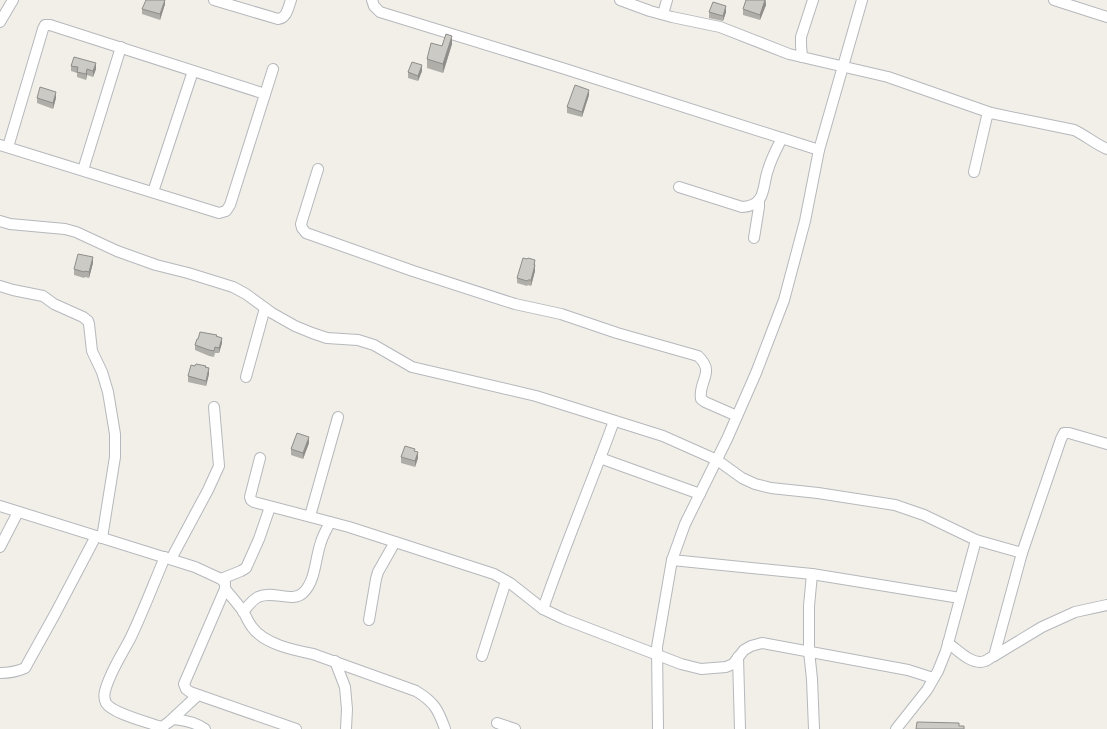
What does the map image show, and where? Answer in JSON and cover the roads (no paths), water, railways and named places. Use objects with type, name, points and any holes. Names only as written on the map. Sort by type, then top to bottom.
[{"type":"street","points":[[0,22],[13,0]]},
{"type":"street","points":[[214,0],[278,19],[286,16],[291,0]]},
{"type":"street","points":[[372,0],[374,6],[380,12],[577,72],[818,150]]},
{"type":"street","points":[[620,0],[663,14],[720,27],[789,54],[888,77],[988,112],[1074,130],[1084,134],[1096,144],[1107,149]]},
{"type":"street","points":[[663,14],[667,0]]},
{"type":"street","points":[[802,57],[802,37],[813,0]]},
{"type":"street","points":[[658,729],[658,642],[672,560],[685,524],[756,373],[784,300],[805,221],[818,150],[862,0]]},
{"type":"street","points":[[1054,0],[1107,17]]},
{"type":"street","points":[[265,94],[121,47],[46,25],[43,29],[4,146],[219,213],[226,211],[230,205],[273,69]]},
{"type":"street","points":[[83,170],[121,47]]},
{"type":"street","points":[[152,192],[193,71]]},
{"type":"street","points":[[974,172],[988,112]]},
{"type":"street","points":[[679,187],[742,207],[748,207],[759,200],[763,194],[767,172],[782,138]]},
{"type":"street","points":[[318,169],[301,224],[306,233],[413,271],[515,304],[561,314],[617,333],[698,356],[704,361],[707,368],[701,399],[737,416]]},
{"type":"street","points":[[754,238],[759,200]]},
{"type":"street","points":[[0,220],[17,224],[65,229],[76,232],[116,251],[156,265],[188,273],[232,287],[246,294],[265,308],[295,326],[328,338],[358,340],[374,345],[412,367],[536,396],[663,436],[716,460],[742,478],[755,484],[771,488],[818,492],[895,505],[936,520],[976,540],[1022,553]]},
{"type":"street","points":[[0,286],[43,296],[54,304],[83,316],[88,321],[92,351],[102,372],[108,392],[115,434],[115,457],[99,537],[24,668],[16,672],[0,673]]},
{"type":"street","points":[[246,377],[265,308]]},
{"type":"street","points":[[198,695],[160,728],[118,712],[107,704],[104,692],[168,558],[208,490],[219,466],[214,407]]},
{"type":"street","points":[[310,516],[338,417]]},
{"type":"street","points":[[543,609],[558,564],[614,420]]},
{"type":"street","points":[[994,656],[1022,553],[1064,433],[1107,444]]},
{"type":"street","points":[[260,458],[250,497],[254,502],[310,516],[494,574],[506,581],[543,609],[570,622],[681,664],[701,669],[726,667],[733,664],[744,650],[762,643],[908,670],[933,678]]},
{"type":"street","points":[[600,458],[700,494]]},
{"type":"street","points":[[0,506],[168,558],[195,567],[221,579],[225,583],[226,589],[252,627],[263,637],[276,644],[295,651],[313,654],[335,661],[416,691],[429,699],[435,707],[445,729]]},
{"type":"street","points":[[221,579],[246,568],[259,539],[270,506]]},
{"type":"street","points":[[0,547],[18,512]]},
{"type":"street","points":[[243,612],[252,601],[265,594],[297,597],[302,594],[312,579],[321,542],[330,522]]},
{"type":"street","points":[[896,729],[926,690],[938,671],[948,643],[976,540]]},
{"type":"street","points":[[369,620],[378,572],[395,542]]},
{"type":"street","points":[[672,560],[812,574],[960,598]]},
{"type":"street","points":[[812,574],[809,606],[809,651],[812,679],[814,729]]},
{"type":"street","points":[[482,656],[506,581]]},
{"type":"street","points":[[226,589],[184,684],[186,689],[198,695],[296,729]]},
{"type":"street","points":[[948,643],[969,659],[978,662],[986,661],[1042,627],[1075,612],[1107,605]]},
{"type":"street","points":[[738,657],[740,729]]},
{"type":"street","points":[[335,661],[344,687],[347,709],[346,729]]},
{"type":"street","points":[[173,718],[188,721],[205,729]]},
{"type":"street","points":[[497,723],[515,729]]}]
